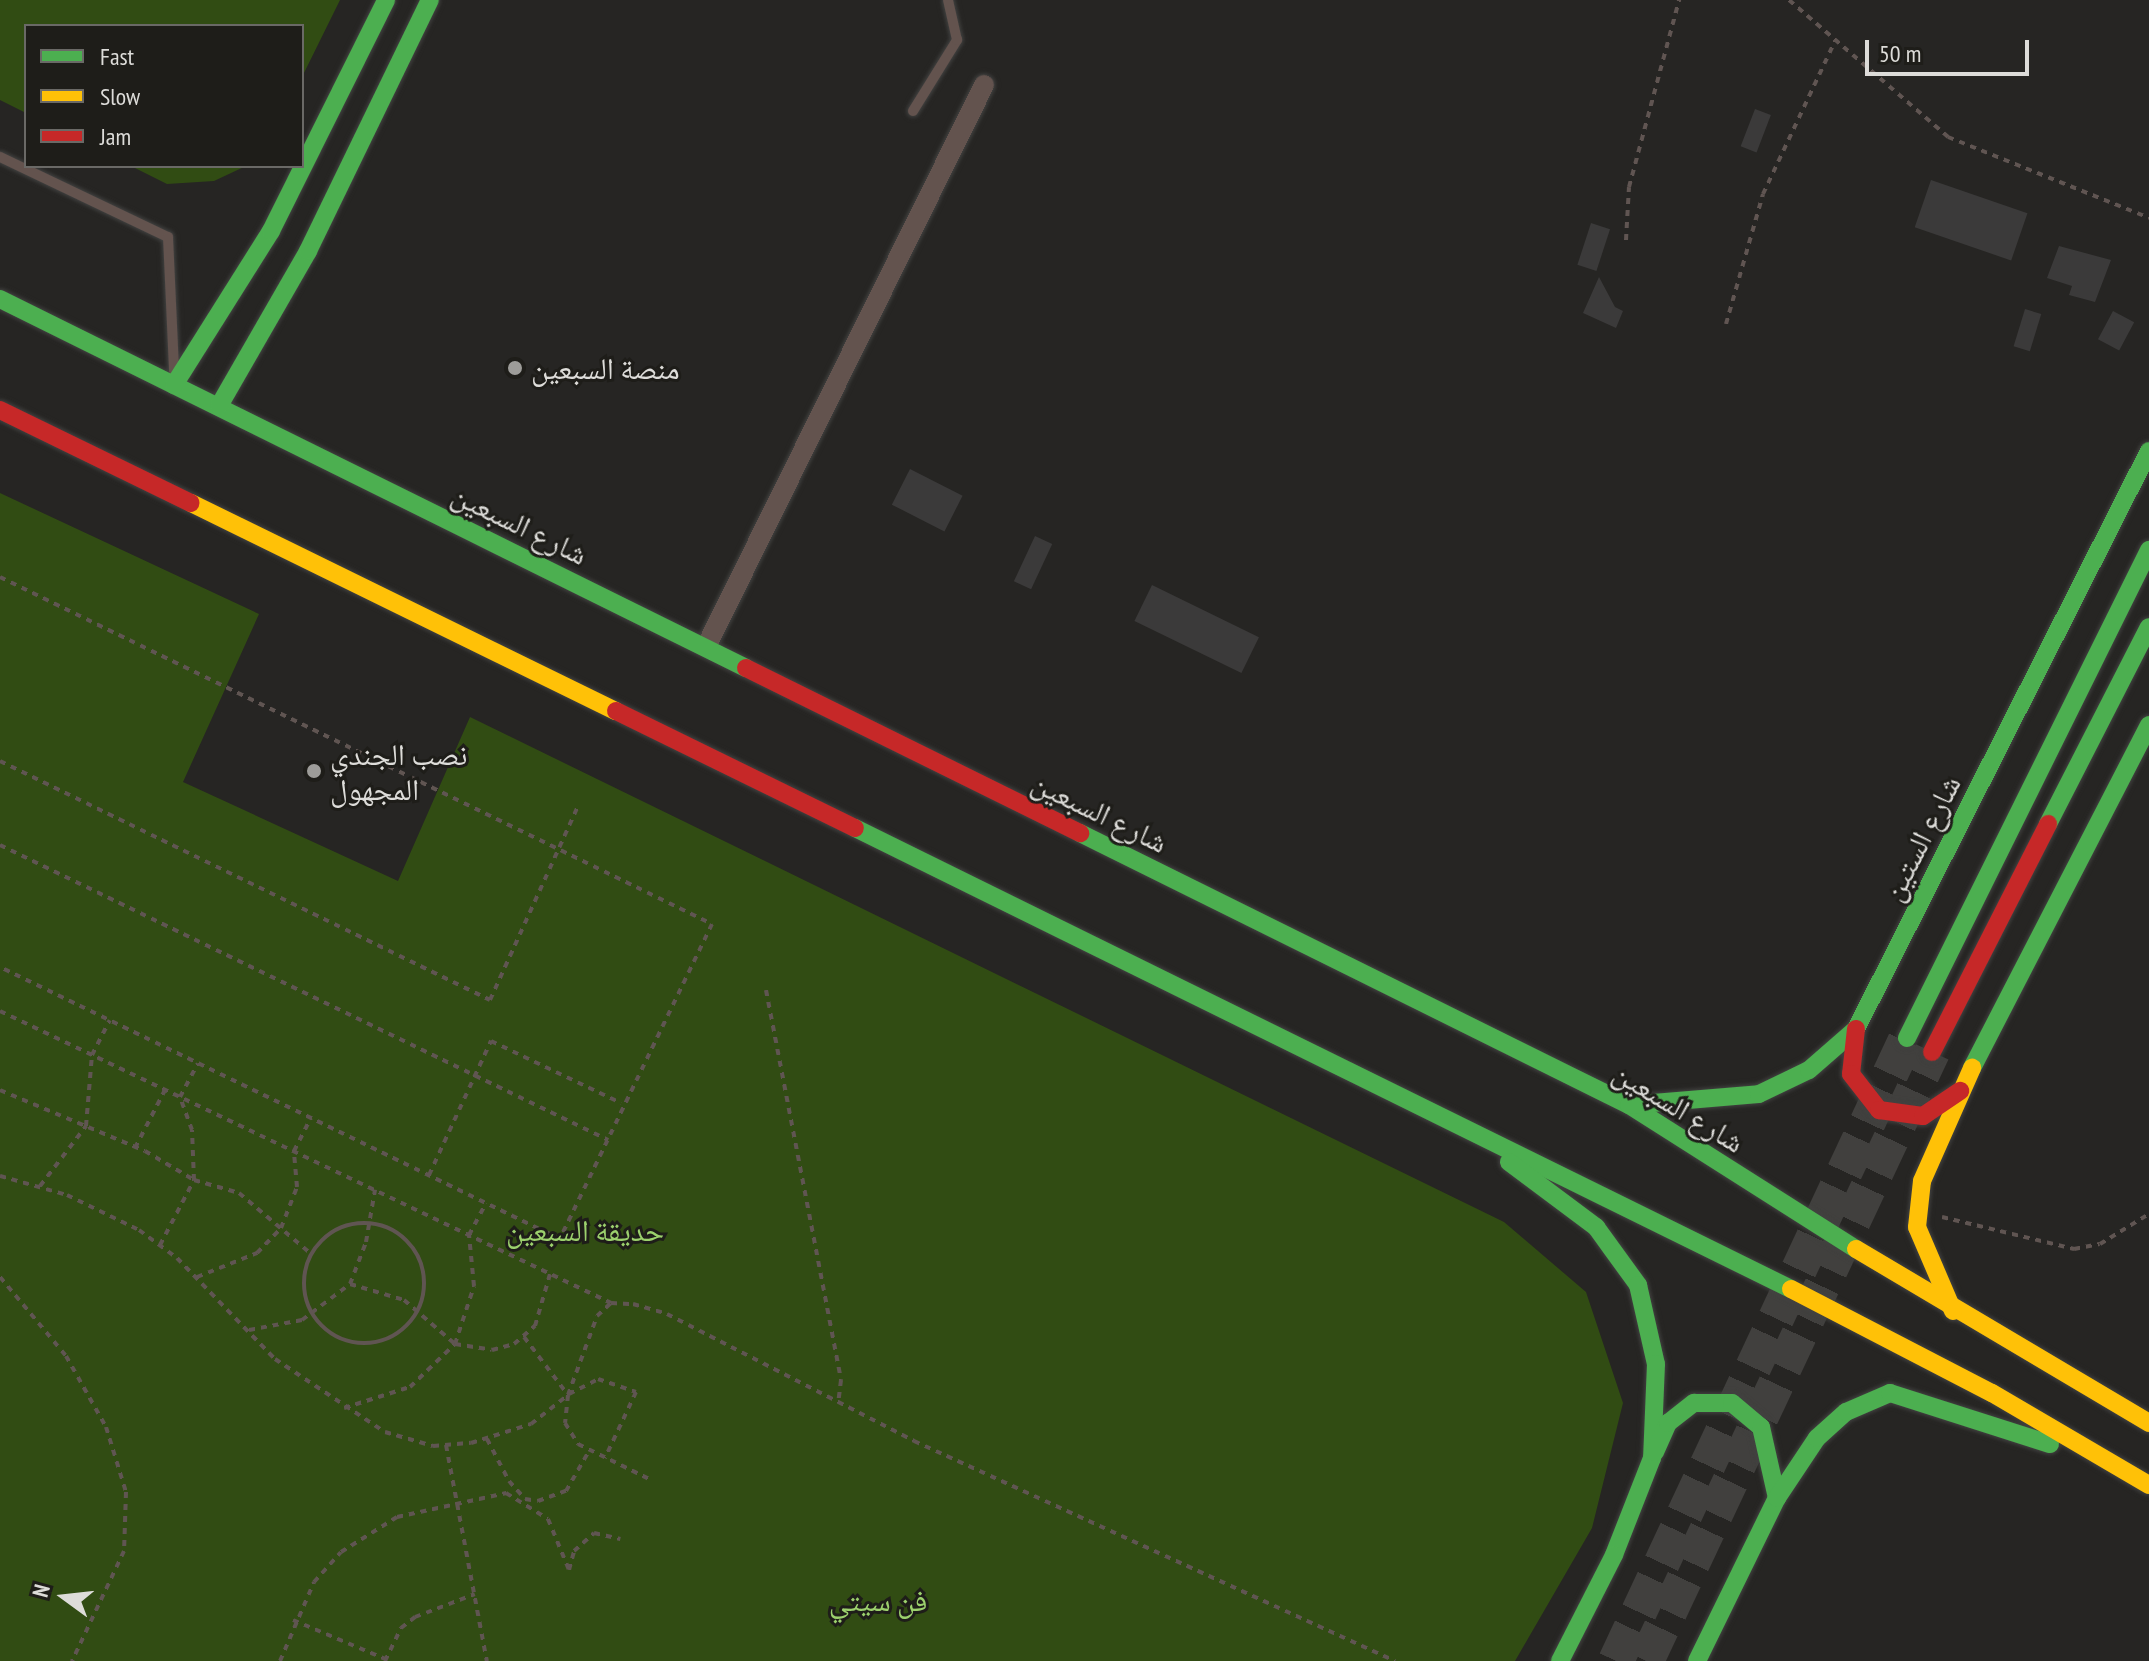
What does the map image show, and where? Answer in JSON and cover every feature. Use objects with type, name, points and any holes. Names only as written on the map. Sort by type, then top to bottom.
[{"type":"main road","points":[[304,165],[386,0]]},
{"type":"main road","points":[[219,406],[308,251],[430,0]]},
{"type":"main road","points":[[174,385],[271,231],[302,168]]},
{"type":"main road","name":"شارع السبعين","points":[[4,303],[219,406],[1629,1105],[1953,1311],[2149,1423]]},
{"type":"main road","points":[[0,410],[1445,1115],[1992,1393],[2100,1460],[2149,1485]]},
{"type":"main road","name":"شارع الستين","points":[[1629,1105],[1759,1094],[1809,1070],[1856,1029],[2149,451]]},
{"type":"main road","points":[[1907,1038],[2149,550]]},
{"type":"main road","points":[[1932,1052],[2149,627]]},
{"type":"main road","points":[[1953,1311],[1921,1242],[1917,1211],[1922,1181],[1960,1091],[2149,725]]},
{"type":"main road","points":[[1856,1029],[1851,1074],[1879,1110],[1923,1116],[1960,1091]]},
{"type":"main road","points":[[1445,1115],[1596,1227],[1638,1285],[1656,1364],[1652,1458]]},
{"type":"main road","points":[[1697,1661],[1777,1498],[1817,1438],[1846,1412],[1890,1393],[2100,1460]]},
{"type":"main road","points":[[1560,1661],[1614,1555],[1668,1423],[1694,1403],[1732,1403],[1761,1427],[1777,1498]]},
{"type":"street","points":[[706,647],[984,85]]},
{"type":"lane","points":[[913,111],[957,40],[948,0]]},
{"type":"lane","points":[[0,157],[168,237],[174,385]]},
{"type":"path","points":[[1626,240],[1629,187],[1679,0]]},
{"type":"path","points":[[1789,0],[1948,137],[2149,218]]},
{"type":"path","points":[[1726,324],[1763,194],[1835,41]]},
{"type":"path","points":[[0,577],[712,924],[621,1103],[608,1140],[560,1239],[0,967]]},
{"type":"path","points":[[0,761],[490,1000],[579,804]]},
{"type":"path","points":[[0,845],[608,1140]]},
{"type":"path","points":[[766,990],[841,1380],[838,1403]]},
{"type":"path","points":[[0,1011],[611,1303],[667,1314],[838,1403],[1395,1661]]},
{"type":"path","points":[[40,1186],[86,1126],[92,1055],[110,1020]]},
{"type":"path","points":[[429,1175],[491,1041],[621,1103]]},
{"type":"path","points":[[160,1245],[194,1180],[192,1130],[180,1097],[198,1063]]},
{"type":"path","points":[[0,1090],[135,1148],[194,1180],[239,1193],[310,1253]]},
{"type":"path","points":[[135,1148],[165,1090]]},
{"type":"path","points":[[197,1277],[257,1253],[281,1228],[297,1187],[294,1151],[311,1118]]},
{"type":"path","points":[[0,1176],[40,1186],[118,1217],[160,1245],[197,1277],[246,1330],[311,1389],[385,1432],[446,1445],[487,1439],[543,1417],[568,1395],[598,1379],[636,1392],[605,1458]]},
{"type":"path","points":[[246,1330],[289,1325],[313,1314],[350,1284],[370,1223],[375,1190]]},
{"type":"path","points":[[344,1408],[410,1387],[455,1344],[474,1286],[469,1235],[486,1203]]},
{"type":"path","points":[[1917,1211],[2074,1249],[2100,1244],[2149,1214]]},
{"type":"path","points":[[370,1223],[406,1239],[422,1263],[425,1289],[418,1312],[402,1332],[376,1343],[347,1342],[323,1330],[313,1314],[303,1276],[310,1253],[340,1227],[370,1223]]},
{"type":"path","points":[[350,1284],[404,1300],[455,1344],[492,1350],[524,1337],[542,1315],[550,1274]]},
{"type":"path","points":[[0,1277],[66,1356],[106,1427],[126,1492],[124,1551],[72,1661]]},
{"type":"path","points":[[611,1303],[597,1316],[568,1395],[565,1423],[589,1450],[649,1479]]},
{"type":"path","points":[[524,1337],[568,1395]]},
{"type":"path","points":[[487,1439],[525,1499],[559,1535],[569,1570],[574,1551],[594,1533],[620,1539]]},
{"type":"path","points":[[446,1445],[487,1661]]},
{"type":"path","points":[[280,1661],[293,1620],[314,1582],[362,1536],[397,1517],[488,1492],[525,1499],[566,1491],[589,1450]]},
{"type":"path","points":[[293,1620],[387,1660],[401,1628],[415,1617],[475,1594]]},
{"type":"green space","points":[[0,0],[340,0],[304,73],[304,24],[24,24],[24,112],[0,100]]},
{"type":"green space","points":[[135,168],[242,168],[214,181],[167,184]]},
{"type":"green space","name":"حديقة السبعين","points":[[0,493],[259,614],[183,782],[398,881],[470,717],[1504,1222],[1586,1292],[1623,1403],[1592,1528],[1515,1661],[0,1661]]},
{"type":"building","points":[[1755,109],[1771,115],[1757,152],[1741,146]]},
{"type":"building","points":[[1931,180],[2027,213],[2011,260],[1915,227]]},
{"type":"building","points":[[1591,223],[1610,229],[1596,271],[1577,265]]},
{"type":"building","points":[[2059,246],[2111,260],[2095,302],[2069,295],[2072,286],[2047,278]]},
{"type":"building","points":[[1599,277],[1615,307],[1623,311],[1616,328],[1583,313]]},
{"type":"building","points":[[2025,309],[2041,314],[2030,351],[2014,346]]},
{"type":"building","points":[[2113,311],[2134,322],[2119,351],[2098,339]]},
{"type":"building","points":[[910,469],[963,496],[944,531],[892,505]]},
{"type":"building","points":[[1035,536],[1052,544],[1031,589],[1014,581]]},
{"type":"building","points":[[1152,585],[1259,637],[1241,673],[1134,621]]},
{"type":"tunnel","points":[[1616,1661],[1907,1038]]},
{"type":"tunnel","points":[[1646,1661],[1932,1052]]},
{"type":"traffic: fast","points":[[304,165],[386,0]]},
{"type":"traffic: fast","points":[[219,406],[308,251],[430,0]]},
{"type":"traffic: fast","points":[[174,385],[271,231],[302,168]]},
{"type":"traffic: fast","points":[[0,299],[746,668]]},
{"type":"traffic: fast","points":[[1629,1105],[1759,1094],[1809,1070],[1856,1029],[2149,451]]},
{"type":"traffic: fast","points":[[1907,1038],[2149,550]]},
{"type":"traffic: fast","points":[[2048,824],[2149,627]]},
{"type":"traffic: fast","points":[[1972,1068],[2149,725]]},
{"type":"traffic: fast","points":[[855,828],[1791,1289]]},
{"type":"traffic: fast","points":[[1080,833],[1629,1105],[1856,1249]]},
{"type":"traffic: fast","points":[[1509,1162],[1596,1227],[1638,1285],[1656,1364],[1652,1458],[1614,1555],[1560,1661]]},
{"type":"traffic: fast","points":[[1697,1661],[1777,1498],[1817,1438],[1846,1412],[1890,1393],[2050,1444]]},
{"type":"traffic: fast","points":[[1655,1452],[1668,1423],[1694,1403],[1732,1403],[1761,1427],[1777,1498]]},
{"type":"traffic: slow","points":[[191,503],[616,711]]},
{"type":"traffic: slow","points":[[1953,1311],[1917,1227],[1922,1181],[1972,1068]]},
{"type":"traffic: slow","points":[[1856,1249],[2149,1423]]},
{"type":"traffic: slow","points":[[1791,1289],[1992,1393],[2149,1485]]},
{"type":"traffic: jam","points":[[0,410],[191,503]]},
{"type":"traffic: jam","points":[[746,668],[1080,833]]},
{"type":"traffic: jam","points":[[616,711],[855,828]]},
{"type":"traffic: jam","points":[[1932,1052],[2048,824]]},
{"type":"traffic: jam","points":[[1856,1029],[1851,1074],[1879,1110],[1923,1116],[1960,1091]]},
{"type":"place","name":"منصة السبعين","points":[[515,368]]},
{"type":"place","name":"نصب الجندي المجهول","points":[[314,771]]},
{"type":"park label","name":"فن سيتي","points":[[878,1600]]}]
